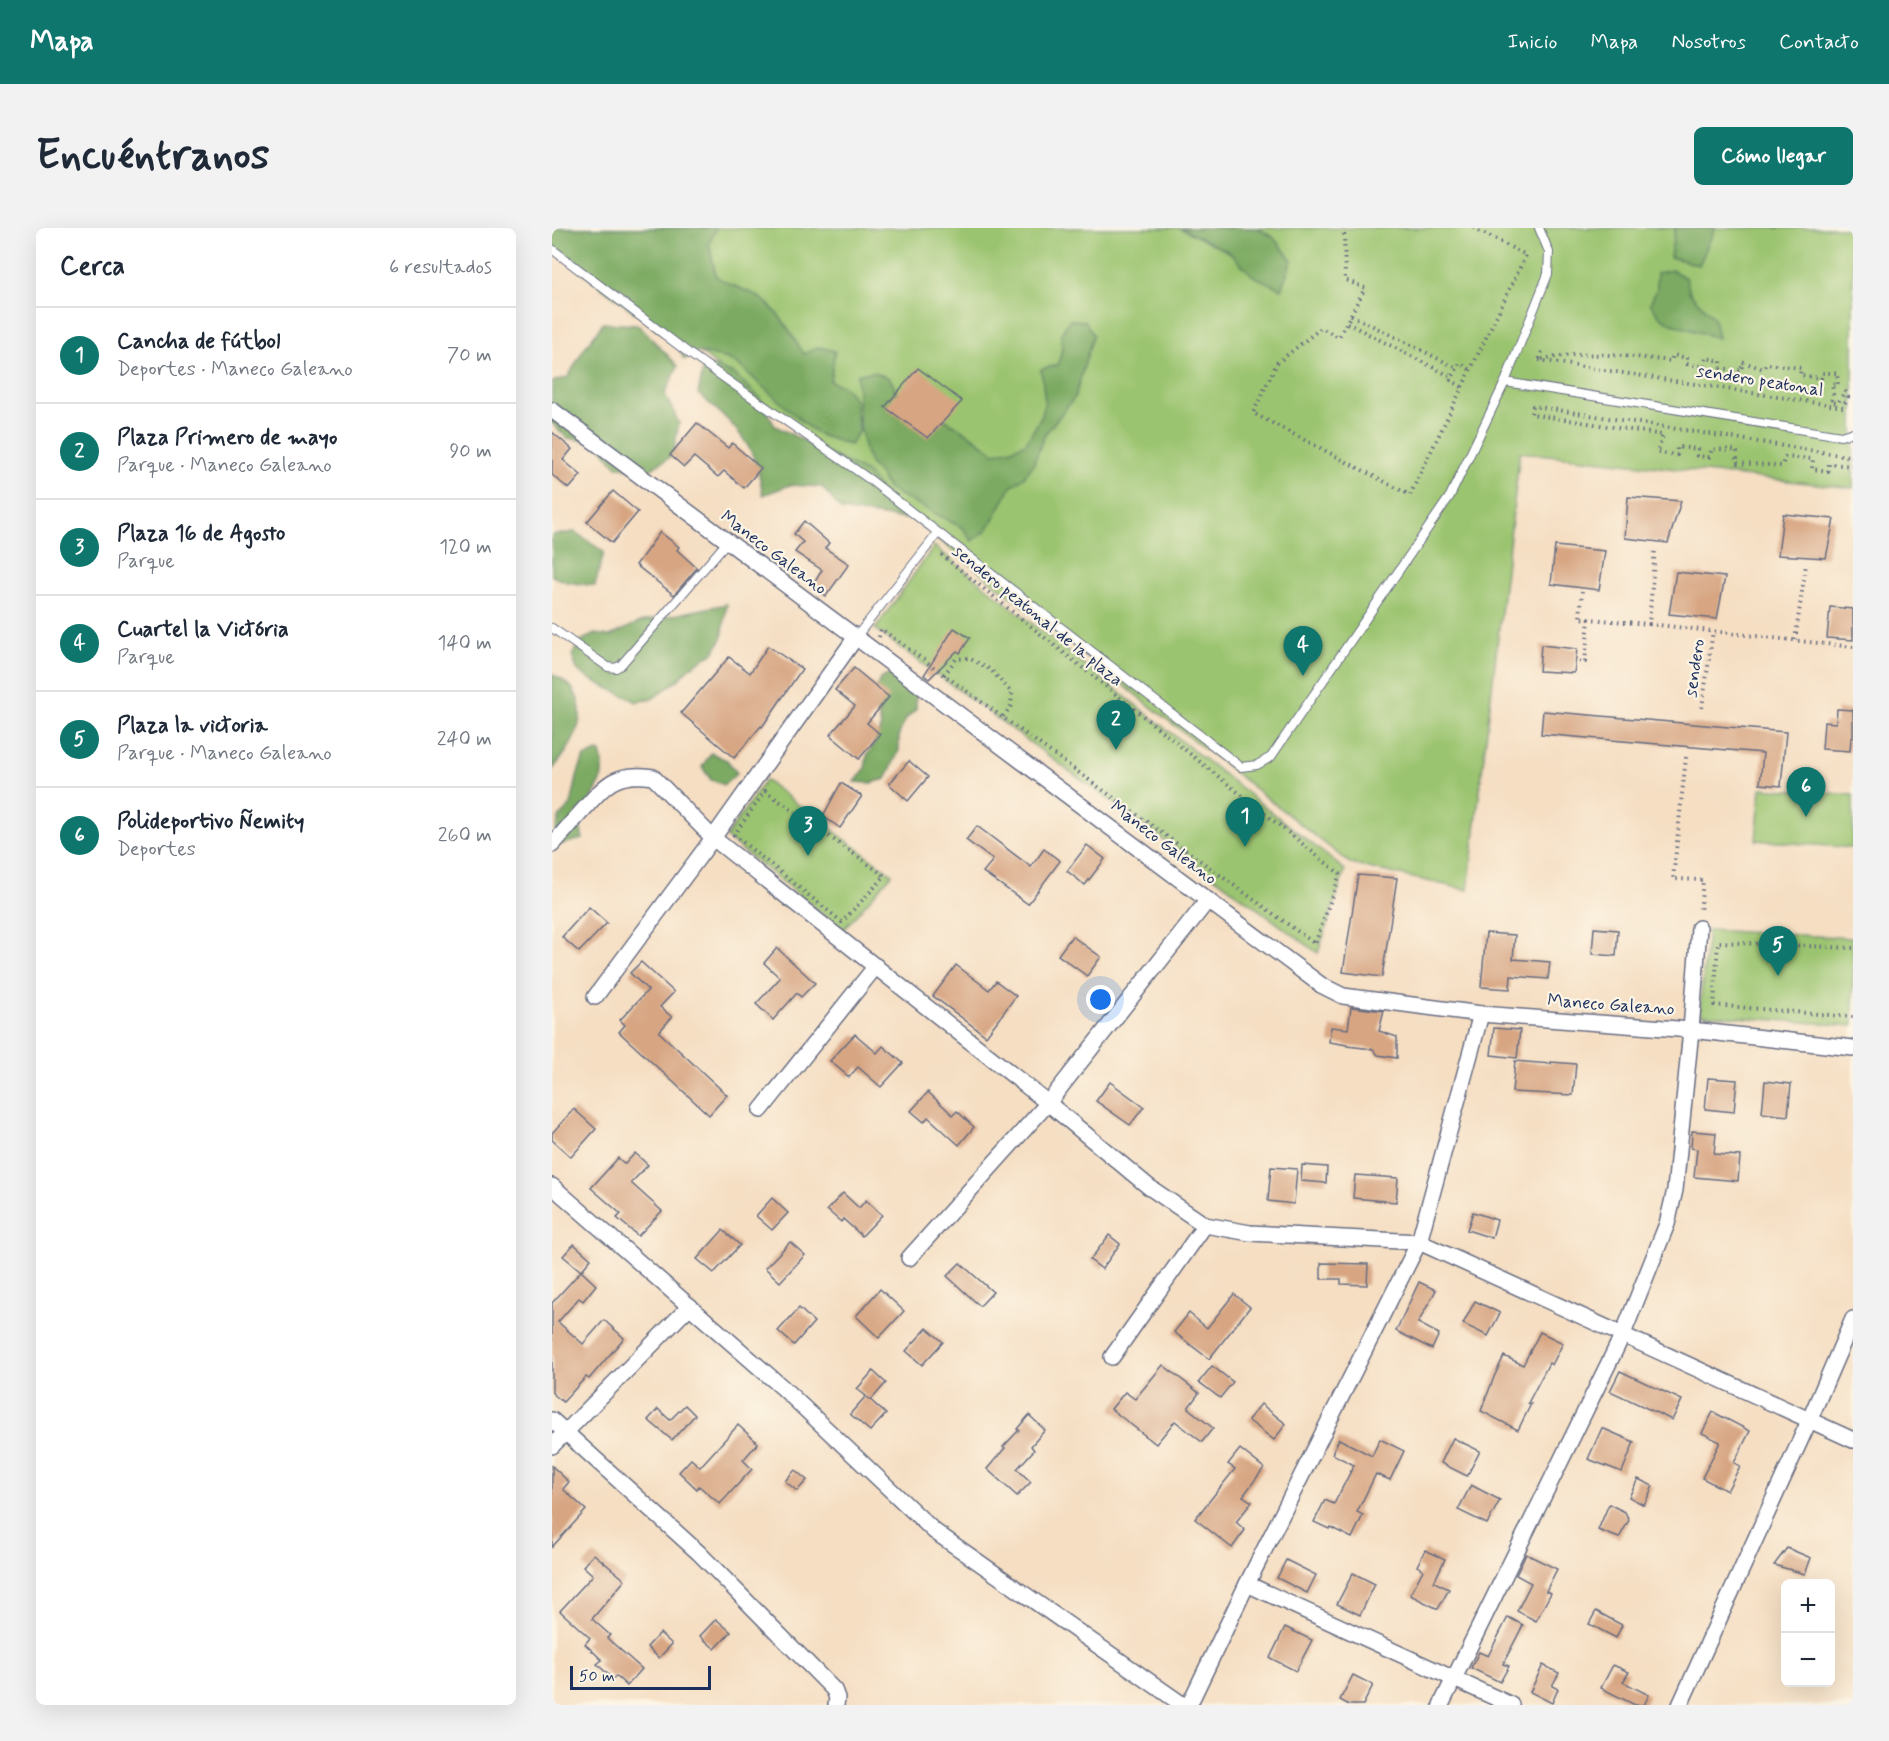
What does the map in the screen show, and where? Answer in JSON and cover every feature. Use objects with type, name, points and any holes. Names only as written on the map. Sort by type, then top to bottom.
[{"type":"street","name":"Maneco Galeano","points":[[552,410],[1321,985],[1343,996],[1481,1014],[1691,1030],[1853,1048]]},
{"type":"street","points":[[595,997],[713,838],[856,638]]},
{"type":"street","points":[[552,845],[605,785],[631,776],[653,777],[713,838],[1048,1103],[1149,1187],[1205,1225],[1250,1233],[1419,1242],[1853,1440]]},
{"type":"street","points":[[909,1258],[1048,1103],[1208,900]]},
{"type":"street","points":[[1441,1705],[1623,1334],[1666,1224],[1675,1190],[1699,928]]},
{"type":"street","points":[[761,1110],[876,966]]},
{"type":"street","points":[[1190,1705],[1247,1584],[1419,1242],[1481,1014]]},
{"type":"street","points":[[552,1186],[783,1388],[934,1531],[1183,1705]]},
{"type":"street","points":[[1112,1357],[1205,1225]]},
{"type":"street","points":[[552,1446],[690,1306]]},
{"type":"street","points":[[1680,1705],[1853,1319]]},
{"type":"street","points":[[552,1420],[721,1575],[834,1690],[837,1698],[836,1705]]},
{"type":"street","points":[[1247,1584],[1511,1705]]},
{"type":"lane","points":[[552,249],[690,354],[869,479],[1241,767],[1257,765],[1272,757],[1450,496],[1505,382],[1548,274],[1549,252],[1539,228]]},
{"type":"lane","points":[[1505,382],[1841,436],[1853,432]]},
{"type":"lane","points":[[856,638],[938,533]]},
{"type":"lane","points":[[552,628],[608,668],[616,668],[727,542]]},
{"type":"path","points":[[1344,228],[1345,280],[1365,288],[1339,337],[1321,328],[1277,363],[1253,413],[1410,495],[1526,255],[1473,228]]},
{"type":"path","points":[[1351,315],[1457,368]]},
{"type":"path","points":[[1347,323],[1452,377]]},
{"type":"path","points":[[1539,360],[1543,349]]},
{"type":"path","name":"sendero peatonal","points":[[1560,355],[1620,356],[1671,361],[1673,355],[1687,358],[1687,364],[1705,366],[1706,358],[1721,361],[1721,368],[1741,371],[1743,362],[1763,369],[1766,364],[1801,368],[1800,375],[1821,378],[1822,373],[1837,373],[1838,385],[1832,384],[1831,402],[1838,404],[1845,391],[1848,397],[1843,407],[1539,360],[1560,355]]},
{"type":"path","points":[[1462,387],[1450,380],[1460,363],[1471,370]]},
{"type":"path","points":[[1853,457],[1533,406],[1531,414],[1663,435],[1657,453],[1677,454],[1677,447],[1698,449],[1697,456],[1709,457],[1712,449],[1737,450],[1737,463],[1782,466],[1785,458],[1813,459],[1812,469],[1828,471],[1829,464],[1853,466]]},
{"type":"path","points":[[1649,624],[1654,548]]},
{"type":"path","name":"sendero peatonal de la plaza","points":[[867,623],[881,629],[1315,944],[1340,874],[935,549]]},
{"type":"path","points":[[1795,640],[1806,564]]},
{"type":"path","points":[[1582,591],[1581,618],[1853,647]]},
{"type":"path","points":[[1579,661],[1585,662],[1588,619]]},
{"type":"path","points":[[876,652],[881,629],[887,620]]},
{"type":"path","name":"sendero","points":[[1702,708],[1713,631]]},
{"type":"path","points":[[944,675],[956,659],[969,658],[991,670],[1012,693],[1011,706],[1003,717]]},
{"type":"path","points":[[1686,757],[1672,879],[1703,880],[1699,928]]},
{"type":"path","points":[[765,791],[885,876],[842,922],[734,836],[765,791]]},
{"type":"path","points":[[1853,948],[1718,942],[1714,1005],[1853,1017]]},
{"type":"green space","points":[[552,228],[1853,228],[1853,488],[1520,452],[1468,890],[1351,864],[552,236]]},
{"type":"green space","points":[[552,228],[716,228],[709,244],[716,276],[765,301],[784,322],[804,354],[819,347],[835,351],[830,381],[845,387],[855,400],[859,431],[850,445],[820,435],[807,426],[741,367],[728,359],[697,352],[684,360],[678,346],[552,249]]},
{"type":"green space","points":[[1180,228],[1257,228],[1273,237],[1292,260],[1281,289],[1253,276],[1229,252]]},
{"type":"green space","points":[[1675,228],[1715,228],[1699,265],[1670,257]]},
{"type":"green space","points":[[1672,270],[1686,278],[1690,293],[1714,318],[1718,338],[1672,324],[1659,316],[1650,303],[1657,289],[1657,273]]},
{"type":"green space","points":[[1069,320],[1085,321],[1093,335],[1075,397],[1045,434],[1033,465],[1024,477],[1011,487],[987,530],[972,541],[963,528],[888,489],[881,476],[871,465],[865,451],[859,420],[857,374],[874,372],[890,378],[903,407],[940,417],[995,453],[1012,449],[1026,443],[1042,416],[1045,401],[1041,369],[1058,365],[1062,349],[1061,334]]},
{"type":"green space","points":[[603,323],[638,325],[678,366],[665,394],[679,423],[673,455],[647,472],[616,466],[597,442],[567,438],[552,423],[552,382],[568,377],[584,349]]},
{"type":"green space","points":[[704,364],[734,374],[759,397],[775,426],[867,473],[905,519],[841,510],[822,487],[790,485],[763,495],[757,467],[748,445],[734,426],[698,394]]},
{"type":"green space","points":[[575,532],[604,552],[595,586],[567,582],[552,576],[552,535]]},
{"type":"green space","points":[[934,546],[1345,870],[1318,953],[875,629]]},
{"type":"green space","points":[[727,604],[722,638],[714,652],[689,668],[678,680],[652,699],[637,702],[588,678],[577,669],[572,656],[580,641],[595,634],[610,636],[640,622]]},
{"type":"green space","points":[[894,672],[916,692],[916,709],[906,719],[899,734],[899,750],[886,779],[871,783],[855,782],[865,769],[867,755],[876,741],[881,726],[873,695],[880,679]]},
{"type":"green space","points":[[552,674],[572,688],[578,699],[580,710],[577,732],[566,752],[552,770]]},
{"type":"green space","points":[[600,751],[603,766],[601,781],[579,822],[583,839],[562,844],[555,831],[560,816],[571,805],[584,757]]},
{"type":"green space","points":[[711,753],[727,760],[737,773],[724,785],[711,780],[702,767]]},
{"type":"green space","points":[[765,780],[892,874],[843,930],[726,837]]},
{"type":"green space","points":[[1761,788],[1853,795],[1853,848],[1756,840]]},
{"type":"green space","points":[[1708,930],[1853,938],[1853,1026],[1699,1014]]},
{"type":"building","points":[[918,368],[962,401],[928,438],[885,407]]},
{"type":"building","points":[[697,423],[728,448],[732,443],[761,468],[744,488],[724,471],[718,477],[694,457],[684,467],[670,455]]},
{"type":"building","points":[[552,432],[572,449],[563,460],[581,475],[569,489],[552,475]]},
{"type":"building","points":[[613,491],[638,512],[612,543],[587,522]]},
{"type":"building","points":[[1628,497],[1681,501],[1668,543],[1625,538]]},
{"type":"building","points":[[1783,514],[1834,519],[1826,558],[1778,555]]},
{"type":"building","points":[[804,521],[829,543],[825,548],[849,564],[826,596],[813,585],[822,570],[795,552],[803,542],[794,534]]},
{"type":"building","points":[[660,532],[679,547],[677,550],[697,568],[674,595],[636,565]]},
{"type":"building","points":[[1555,546],[1605,551],[1599,590],[1551,584]]},
{"type":"building","points":[[1676,572],[1725,577],[1717,619],[1669,614]]},
{"type":"building","points":[[1830,607],[1853,609],[1853,640],[1827,638]]},
{"type":"building","points":[[954,628],[970,638],[960,653],[957,651],[929,679],[924,675]]},
{"type":"building","points":[[1541,645],[1577,649],[1574,673],[1539,671]]},
{"type":"building","points":[[768,646],[802,669],[762,727],[734,758],[681,713],[729,657],[750,673]]},
{"type":"building","points":[[854,668],[889,697],[867,723],[880,734],[859,759],[830,735],[855,706],[835,690]]},
{"type":"building","points":[[1837,709],[1853,710],[1853,738],[1851,738],[1850,751],[1822,749],[1824,722],[1836,723]]},
{"type":"building","points":[[1543,711],[1786,732],[1781,786],[1760,784],[1763,753],[1541,734]]},
{"type":"building","points":[[909,761],[928,777],[908,801],[889,784]]},
{"type":"building","points":[[841,783],[862,796],[840,828],[823,816]]},
{"type":"building","points":[[977,826],[1031,867],[1044,849],[1060,861],[1028,904],[983,872],[993,860],[966,840]]},
{"type":"building","points":[[1087,845],[1105,859],[1085,885],[1067,871]]},
{"type":"building","points":[[1358,875],[1397,878],[1382,977],[1343,972]]},
{"type":"building","points":[[589,907],[607,923],[579,952],[562,937]]},
{"type":"building","points":[[1594,928],[1618,930],[1616,956],[1592,954]]},
{"type":"building","points":[[1486,933],[1515,935],[1513,959],[1550,962],[1548,979],[1511,976],[1510,989],[1481,987]]},
{"type":"building","points":[[1072,936],[1101,957],[1087,976],[1058,955]]},
{"type":"building","points":[[777,948],[815,983],[801,997],[797,993],[773,1020],[756,1004],[780,978],[764,963]]},
{"type":"building","points":[[641,962],[674,992],[660,1007],[672,1017],[659,1032],[727,1095],[709,1115],[619,1032],[625,1025],[620,1020],[648,990],[630,973]]},
{"type":"building","points":[[956,965],[989,990],[996,981],[1016,996],[986,1036],[933,996]]},
{"type":"building","points":[[1351,1007],[1384,1011],[1379,1031],[1397,1037],[1397,1058],[1378,1055],[1373,1049],[1329,1042],[1331,1027],[1348,1029]]},
{"type":"building","points":[[1494,1028],[1520,1030],[1517,1058],[1491,1055]]},
{"type":"building","points":[[855,1034],[877,1053],[883,1046],[903,1063],[881,1087],[858,1067],[849,1077],[830,1061]]},
{"type":"building","points":[[1515,1061],[1576,1064],[1573,1095],[1512,1092]]},
{"type":"building","points":[[1708,1078],[1737,1080],[1734,1112],[1705,1109]]},
{"type":"building","points":[[1765,1081],[1791,1084],[1788,1116],[1762,1113]]},
{"type":"building","points":[[1110,1082],[1144,1107],[1130,1125],[1096,1101]]},
{"type":"building","points":[[928,1092],[953,1115],[957,1111],[974,1127],[959,1145],[928,1117],[924,1122],[911,1111]]},
{"type":"building","points":[[574,1109],[596,1129],[571,1157],[552,1140],[552,1133]]},
{"type":"building","points":[[1692,1131],[1716,1133],[1714,1154],[1740,1156],[1738,1181],[1694,1177],[1697,1149],[1691,1148]]},
{"type":"building","points":[[635,1153],[648,1165],[631,1183],[662,1211],[638,1236],[617,1218],[621,1214],[591,1188],[618,1158],[625,1164]]},
{"type":"building","points":[[1302,1165],[1327,1167],[1326,1183],[1301,1181]]},
{"type":"building","points":[[1271,1167],[1297,1169],[1294,1204],[1268,1201]]},
{"type":"building","points":[[1355,1175],[1398,1178],[1396,1202],[1353,1198]]},
{"type":"building","points":[[843,1193],[859,1208],[866,1200],[882,1215],[862,1236],[843,1219],[841,1222],[827,1210]]},
{"type":"building","points":[[772,1198],[788,1213],[772,1230],[756,1216]]},
{"type":"building","points":[[1473,1212],[1497,1220],[1492,1238],[1467,1230]]},
{"type":"building","points":[[723,1230],[740,1245],[714,1273],[697,1259]]},
{"type":"building","points":[[1109,1235],[1120,1244],[1102,1269],[1090,1260]]},
{"type":"building","points":[[790,1242],[805,1255],[780,1282],[765,1268]]},
{"type":"building","points":[[574,1244],[591,1259],[581,1271],[563,1256]]},
{"type":"building","points":[[960,1263],[993,1292],[980,1306],[947,1276]]},
{"type":"building","points":[[1321,1263],[1368,1264],[1367,1285],[1341,1284],[1341,1279],[1321,1279]]},
{"type":"building","points":[[581,1271],[596,1285],[583,1301],[579,1298],[558,1322],[583,1344],[604,1320],[624,1338],[589,1379],[586,1377],[563,1402],[552,1393],[552,1303]]},
{"type":"building","points":[[1419,1282],[1436,1290],[1418,1323],[1439,1334],[1432,1349],[1396,1331]]},
{"type":"building","points":[[880,1289],[904,1311],[879,1338],[856,1316]]},
{"type":"building","points":[[1234,1294],[1250,1307],[1209,1359],[1174,1332],[1189,1313],[1207,1328]]},
{"type":"building","points":[[1475,1301],[1500,1313],[1488,1336],[1463,1324]]},
{"type":"building","points":[[799,1308],[814,1322],[794,1345],[778,1331]]},
{"type":"building","points":[[927,1328],[943,1342],[922,1365],[906,1351]]},
{"type":"building","points":[[1540,1332],[1563,1343],[1552,1365],[1549,1363],[1528,1403],[1531,1404],[1518,1430],[1481,1411],[1504,1356],[1523,1365]]},
{"type":"building","points":[[1163,1365],[1199,1393],[1188,1408],[1213,1428],[1202,1442],[1175,1421],[1156,1444],[1111,1409],[1125,1392],[1135,1399]]},
{"type":"building","points":[[1212,1366],[1233,1382],[1220,1398],[1199,1382]]},
{"type":"building","points":[[873,1371],[886,1383],[871,1400],[867,1397],[886,1414],[870,1431],[850,1414],[866,1396],[857,1389]]},
{"type":"building","points":[[1620,1371],[1682,1400],[1672,1420],[1610,1391]]},
{"type":"building","points":[[1261,1404],[1286,1424],[1274,1440],[1248,1420]]},
{"type":"building","points":[[685,1405],[695,1415],[672,1440],[648,1420],[658,1409],[670,1420]]},
{"type":"building","points":[[1713,1412],[1750,1431],[1734,1463],[1740,1466],[1727,1491],[1702,1478],[1720,1442],[1702,1433]]},
{"type":"building","points":[[1029,1415],[1045,1430],[1031,1446],[1034,1450],[1017,1469],[1031,1482],[1017,1496],[987,1469]]},
{"type":"building","points":[[738,1425],[758,1443],[743,1460],[752,1469],[720,1504],[699,1486],[697,1489],[679,1472],[691,1459],[700,1467]]},
{"type":"building","points":[[1602,1428],[1634,1442],[1622,1472],[1588,1459]]},
{"type":"building","points":[[1453,1438],[1480,1451],[1467,1476],[1441,1463]]},
{"type":"building","points":[[1339,1439],[1372,1456],[1380,1439],[1404,1451],[1390,1480],[1376,1474],[1357,1512],[1363,1515],[1352,1538],[1314,1522],[1325,1500],[1334,1504],[1354,1465],[1332,1454]]},
{"type":"building","points":[[1240,1449],[1264,1468],[1243,1496],[1252,1502],[1236,1522],[1245,1530],[1232,1548],[1195,1519],[1235,1469],[1228,1464]]},
{"type":"building","points":[[552,1466],[569,1482],[563,1489],[586,1510],[552,1547]]},
{"type":"building","points":[[795,1470],[807,1480],[797,1491],[785,1481]]},
{"type":"building","points":[[1638,1479],[1653,1486],[1644,1505],[1629,1497]]},
{"type":"building","points":[[1471,1485],[1500,1500],[1487,1524],[1458,1510]]},
{"type":"building","points":[[1609,1504],[1625,1512],[1629,1520],[1619,1538],[1598,1530]]},
{"type":"building","points":[[1787,1548],[1811,1558],[1805,1574],[1774,1565]]},
{"type":"building","points":[[1425,1550],[1445,1559],[1434,1582],[1449,1589],[1438,1609],[1410,1595],[1423,1570],[1417,1566]]},
{"type":"building","points":[[594,1554],[625,1580],[592,1619],[610,1635],[607,1638],[642,1669],[627,1686],[616,1676],[613,1679],[597,1664],[602,1660],[585,1644],[590,1638],[560,1611],[593,1575],[583,1566]]},
{"type":"building","points":[[1526,1554],[1557,1569],[1546,1591],[1551,1593],[1536,1621],[1517,1611],[1531,1583],[1516,1575]]},
{"type":"building","points":[[1286,1560],[1316,1575],[1307,1593],[1277,1578]]},
{"type":"building","points":[[1353,1573],[1375,1584],[1360,1615],[1337,1604]]},
{"type":"building","points":[[1596,1611],[1622,1625],[1616,1638],[1589,1624]]},
{"type":"building","points":[[1508,1617],[1523,1625],[1503,1664],[1509,1666],[1500,1682],[1471,1668],[1479,1652],[1488,1656]]},
{"type":"building","points":[[716,1619],[731,1632],[715,1649],[700,1636]]},
{"type":"building","points":[[1285,1627],[1312,1640],[1296,1671],[1270,1658]]},
{"type":"building","points":[[660,1633],[672,1644],[659,1658],[647,1647]]},
{"type":"building","points":[[1543,1665],[1559,1673],[1552,1686],[1558,1689],[1552,1703],[1530,1692]]},
{"type":"building","points":[[1613,1665],[1629,1672],[1623,1682],[1649,1695],[1644,1705],[1635,1705],[1601,1688]]},
{"type":"building","points":[[1353,1675],[1373,1685],[1363,1705],[1349,1705],[1340,1700]]},
{"type":"place","name":"Cuartel la Victória","points":[[1303,676]]},
{"type":"place","name":"Plaza Primero de mayo","points":[[1116,750]]},
{"type":"place","name":"Polideportivo Ñemity","points":[[1806,817]]},
{"type":"place","name":"Cancha de fútbol","points":[[1245,847]]},
{"type":"place","name":"Plaza 16 de Agosto","points":[[808,856]]},
{"type":"place","name":"Plaza la victoria","points":[[1778,976]]}]
